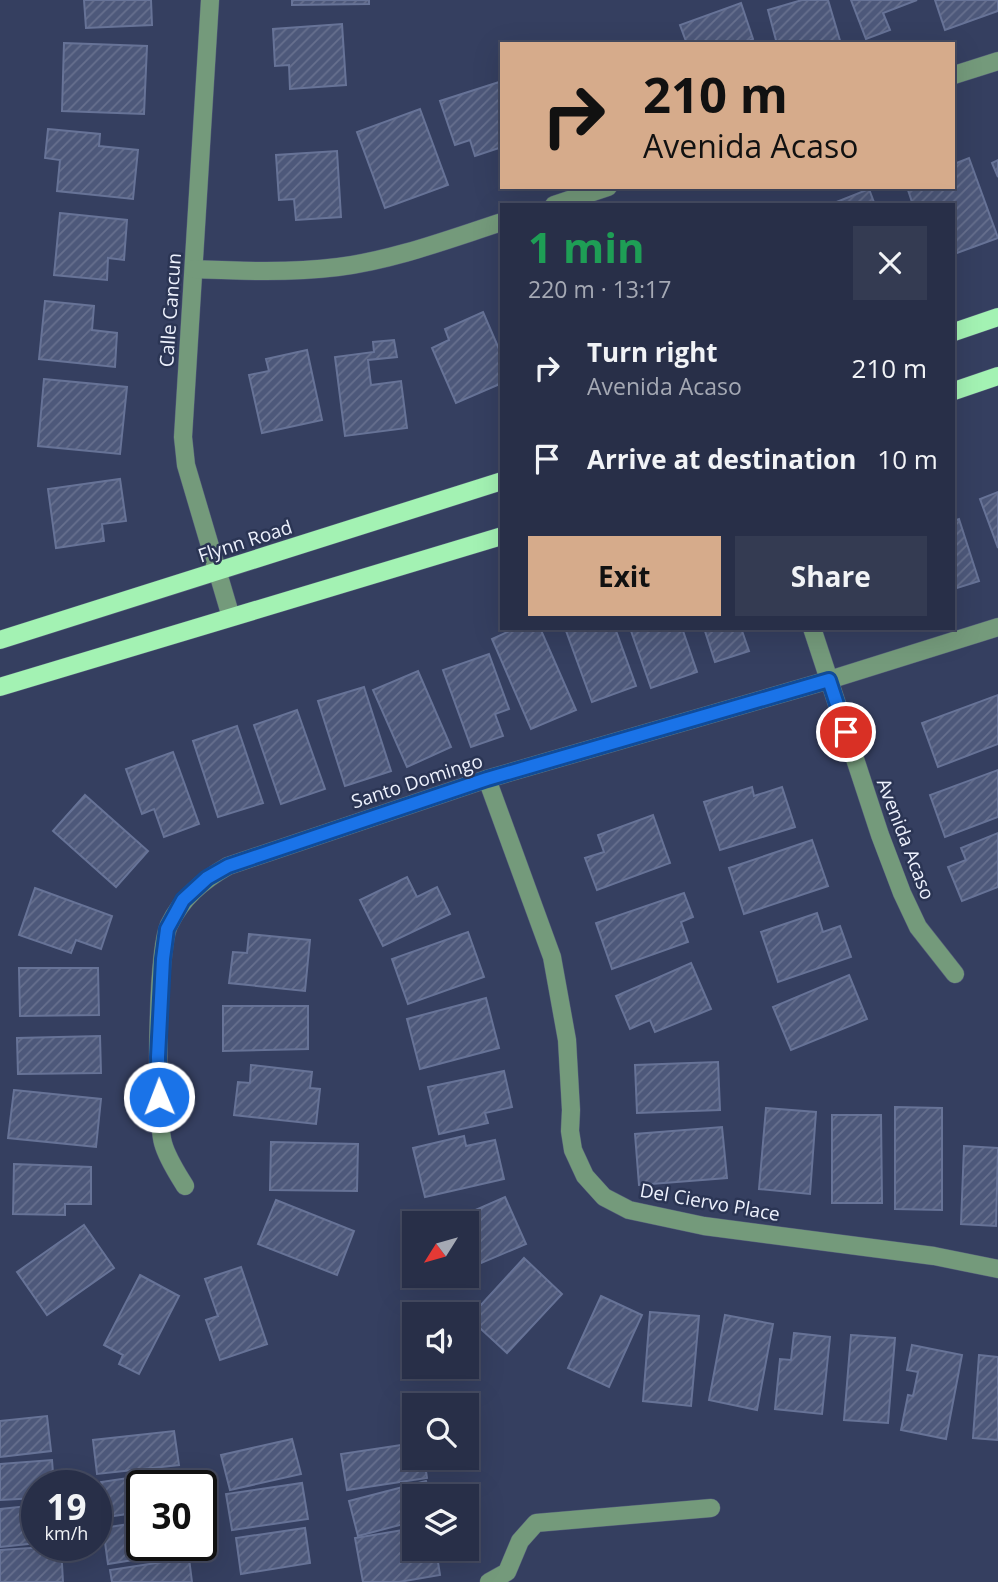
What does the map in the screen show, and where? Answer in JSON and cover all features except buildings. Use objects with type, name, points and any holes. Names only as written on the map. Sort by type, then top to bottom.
[{"type":"main road","points":[[955,332],[998,317]]},
{"type":"main road","points":[[955,391],[998,376]]},
{"type":"main road","name":"Flynn Road","points":[[0,640],[500,482]]},
{"type":"main road","points":[[0,687],[500,537]]},
{"type":"street","name":"Calle Cancun","points":[[210,0],[183,437],[186,465],[231,617]]},
{"type":"street","points":[[955,75],[998,61]]},
{"type":"street","points":[[560,203],[602,189]]},
{"type":"street","points":[[194,269],[281,272],[341,267],[405,253],[500,223]]},
{"type":"street","name":"Santo Domingo","points":[[185,1186],[163,1143],[160,1117],[158,1057],[166,939],[167,929],[183,900],[207,878],[228,866],[487,779],[829,680],[998,627]]},
{"type":"street","name":"Avenida Acaso","points":[[813,630],[880,835],[902,892],[918,927],[955,974]]},
{"type":"street","name":"Del Ciervo Place","points":[[487,779],[552,957],[567,1040],[573,1150],[585,1176],[604,1197],[629,1210],[704,1226],[934,1256],[998,1269]]},
{"type":"street","points":[[489,1582],[507,1572],[520,1541],[536,1523],[711,1508]]},
{"type":"route","points":[[159,1097],[158,1057],[167,929],[183,900],[207,878],[228,866],[487,779],[829,680],[846,732]]}]
